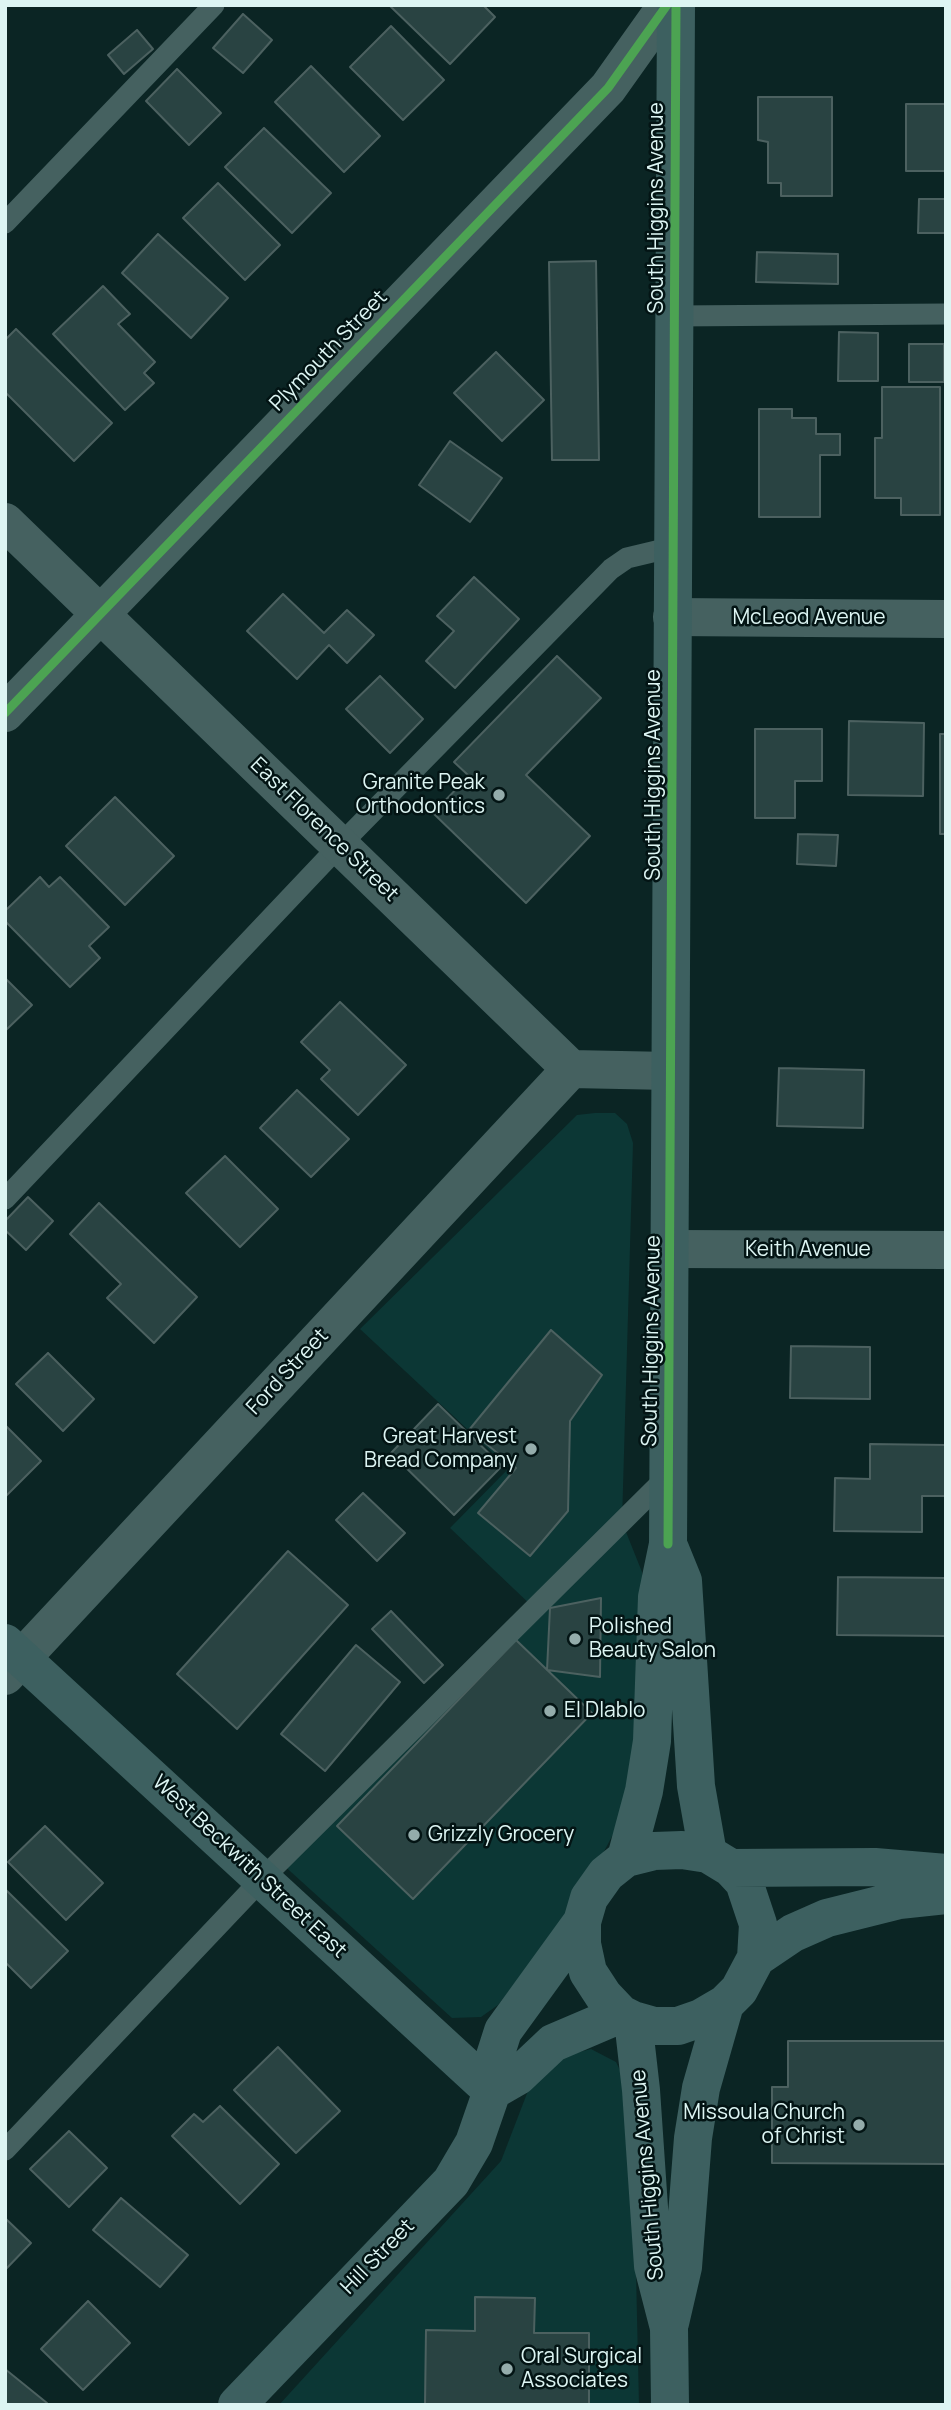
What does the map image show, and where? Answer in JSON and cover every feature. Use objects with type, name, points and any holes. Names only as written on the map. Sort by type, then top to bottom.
[{"type":"main road","name":"South Higgins Avenue","points":[[626,1858],[644,1791],[652,1741],[657,1597],[668,1544],[676,5]]},
{"type":"main road","name":"South Higgins Avenue","points":[[668,1544],[683,1581],[696,1786],[719,1861]]},
{"type":"main road","name":"West Beckwith Street East","points":[[11,1659],[263,1878],[492,2091]]},
{"type":"main road","points":[[719,1861],[744,1882],[758,1924],[756,1958],[739,1990],[725,2004],[701,2018],[678,2026],[654,2026],[627,2017],[603,1996],[588,1972],[582,1944],[582,1922],[589,1898],[606,1874],[626,1858],[682,1850],[719,1861],[875,1867],[946,1873]]},
{"type":"main road","points":[[756,1958],[793,1933],[827,1918],[900,1900],[946,1895]]},
{"type":"main road","name":"Hill Street","points":[[237,2405],[451,2182],[474,2143],[492,2091],[495,2056],[503,2031],[582,1922]]},
{"type":"main road","name":"South Higgins Avenue","points":[[668,2328],[683,2267],[693,2138],[701,2088],[725,2004]]},
{"type":"main road","name":"South Higgins Avenue","points":[[627,2017],[639,2072],[653,2266],[668,2328],[670,2405]]},
{"type":"main road","points":[[492,2091],[518,2076],[553,2043],[573,2033],[627,2017]]},
{"type":"main road","points":[[573,2033],[597,2033],[613,2040],[629,2056],[639,2072]]},
{"type":"street","name":"Plymouth Street","points":[[5,713],[608,89],[667,5]]},
{"type":"street","name":"East Florence Street","points":[[5,522],[570,1069]]},
{"type":"street","name":"McLeod Avenue","points":[[673,617],[946,619]]},
{"type":"street","points":[[570,1069],[670,1071]]},
{"type":"street","name":"Ford Street","points":[[11,1659],[570,1069]]},
{"type":"street","name":"Keith Avenue","points":[[671,1249],[946,1250]]},
{"type":"lane","points":[[5,223],[214,5]]},
{"type":"lane","points":[[674,316],[946,314]]},
{"type":"lane","points":[[5,1199],[340,845],[611,569],[627,558],[673,547]]},
{"type":"lane","points":[[5,2150],[263,1878],[668,1476]]},
{"type":"shaded area","points":[[615,1113],[627,1124],[633,1143],[622,1522],[642,1572],[650,1641],[621,1819],[575,1907],[498,2005],[481,2017],[452,2018],[280,1862],[535,1609],[450,1528],[509,1468],[360,1329],[577,1115]]},
{"type":"shaded area","points":[[591,2049],[616,2062],[632,2095],[639,2405],[279,2405],[501,2161],[531,2083],[564,2056]]},
{"type":"building","points":[[389,5],[483,5],[495,17],[450,64]]},
{"type":"building","points":[[243,14],[272,40],[243,73],[213,48]]},
{"type":"building","points":[[391,26],[444,80],[403,120],[350,67]]},
{"type":"building","points":[[137,30],[153,49],[124,74],[108,55]]},
{"type":"building","points":[[311,66],[380,136],[344,172],[275,102]]},
{"type":"building","points":[[177,69],[221,113],[189,145],[146,101]]},
{"type":"building","points":[[758,97],[832,97],[832,196],[781,196],[781,183],[768,183],[768,142],[758,140]]},
{"type":"building","points":[[906,104],[946,104],[946,171],[906,171]]},
{"type":"building","points":[[264,128],[331,193],[292,233],[225,167]]},
{"type":"building","points":[[218,183],[280,245],[245,280],[183,218]]},
{"type":"building","points":[[919,199],[946,199],[946,233],[918,233]]},
{"type":"building","points":[[158,234],[228,298],[191,338],[122,273]]},
{"type":"building","points":[[757,252],[838,254],[838,284],[756,282]]},
{"type":"building","points":[[596,261],[599,460],[552,460],[549,262]]},
{"type":"building","points":[[103,286],[130,314],[118,324],[155,362],[144,373],[154,383],[125,410],[53,334]]},
{"type":"building","points":[[16,329],[112,423],[74,461],[5,392],[5,340]]},
{"type":"building","points":[[839,332],[878,333],[878,381],[838,381]]},
{"type":"building","points":[[909,344],[944,344],[944,382],[909,382]]},
{"type":"building","points":[[496,352],[544,400],[502,441],[454,393]]},
{"type":"building","points":[[882,387],[940,387],[940,515],[901,515],[901,498],[875,498],[875,438],[882,438]]},
{"type":"building","points":[[759,409],[792,409],[792,418],[816,418],[816,434],[840,434],[840,455],[820,455],[820,517],[759,517]]},
{"type":"building","points":[[450,441],[502,478],[470,522],[419,485]]},
{"type":"building","points":[[474,577],[519,619],[455,688],[426,661],[454,631],[437,616]]},
{"type":"building","points":[[283,594],[324,633],[347,610],[374,635],[347,663],[329,645],[297,679],[247,631]]},
{"type":"building","name":"Granite Peak Orthodontics","points":[[557,656],[601,698],[526,775],[590,836],[526,903],[433,813],[469,776],[454,762]]},
{"type":"building","points":[[380,676],[423,719],[390,753],[346,709]]},
{"type":"building","points":[[849,721],[924,723],[923,796],[848,795]]},
{"type":"building","points":[[755,729],[822,729],[822,781],[795,781],[795,818],[755,818]]},
{"type":"building","points":[[940,734],[946,734],[946,834],[940,834]]},
{"type":"building","points":[[115,797],[174,856],[125,905],[66,846]]},
{"type":"building","points":[[798,834],[838,835],[836,866],[797,864]]},
{"type":"building","points":[[40,877],[49,887],[60,877],[109,927],[89,946],[100,958],[70,987],[5,921],[5,911]]},
{"type":"building","points":[[5,978],[32,1005],[5,1031]]},
{"type":"building","points":[[340,1002],[406,1065],[358,1115],[321,1079],[330,1070],[301,1042]]},
{"type":"building","points":[[779,1068],[864,1070],[863,1128],[777,1126]]},
{"type":"building","points":[[297,1090],[349,1139],[311,1177],[260,1128]]},
{"type":"building","points":[[225,1156],[278,1209],[240,1247],[186,1193]]},
{"type":"building","points":[[28,1197],[53,1221],[26,1250],[5,1230],[5,1221]]},
{"type":"building","points":[[99,1203],[197,1297],[154,1343],[107,1298],[121,1284],[70,1234]]},
{"type":"building","name":"Great Harvest Bread Company","points":[[551,1330],[602,1375],[570,1421],[568,1511],[530,1556],[478,1513],[516,1468],[469,1430]]},
{"type":"building","points":[[791,1346],[870,1347],[870,1399],[790,1398]]},
{"type":"building","points":[[48,1353],[94,1399],[63,1431],[16,1384]]},
{"type":"building","points":[[438,1404],[502,1466],[454,1515],[391,1453]]},
{"type":"building","points":[[5,1425],[41,1461],[5,1497]]},
{"type":"building","points":[[870,1444],[946,1445],[946,1496],[922,1496],[922,1532],[834,1531],[835,1478],[870,1479]]},
{"type":"building","points":[[363,1493],[405,1533],[377,1561],[336,1520]]},
{"type":"building","points":[[288,1551],[348,1605],[237,1729],[177,1674]]},
{"type":"building","points":[[838,1577],[946,1578],[946,1636],[837,1635]]},
{"type":"building","name":"Polished Beauty Salon","points":[[601,1598],[600,1677],[547,1670],[550,1608]]},
{"type":"building","points":[[391,1611],[443,1665],[424,1683],[372,1629]]},
{"type":"building","points":[[516,1640],[592,1713],[413,1899],[337,1826]]},
{"type":"building","points":[[356,1645],[400,1682],[325,1771],[281,1734]]},
{"type":"building","points":[[45,1826],[103,1883],[66,1920],[8,1862]]},
{"type":"building","points":[[5,1889],[68,1951],[31,1988],[5,1962]]},
{"type":"building","name":"Missoula Church of Christ","points":[[788,2041],[946,2041],[946,2164],[772,2163],[772,2087],[788,2087]]},
{"type":"building","points":[[278,2047],[340,2111],[296,2153],[234,2090]]},
{"type":"building","points":[[220,2106],[279,2164],[240,2204],[172,2136],[194,2114],[203,2122]]},
{"type":"building","points":[[69,2131],[107,2168],[69,2207],[30,2169]]},
{"type":"building","points":[[121,2198],[188,2255],[160,2287],[93,2230]]},
{"type":"building","points":[[5,2218],[31,2243],[5,2270]]},
{"type":"building","name":"Oral Surgical Associates","points":[[475,2297],[535,2298],[534,2333],[589,2333],[589,2405],[425,2405],[426,2330],[475,2331]]},
{"type":"building","points":[[88,2301],[130,2343],[83,2390],[41,2349]]},
{"type":"building","points":[[5,2369],[47,2403],[46,2405],[5,2405]]},
{"type":"cycle path","points":[[5,713],[608,88],[667,5]]},
{"type":"cycle path","points":[[668,1544],[676,5]]},
{"type":"place","name":"Granite Peak Orthodontics","points":[[499,795]]},
{"type":"place","name":"Great Harvest Bread Company","points":[[531,1449]]},
{"type":"place","name":"Polished Beauty Salon","points":[[575,1639]]},
{"type":"place","name":"El DIablo","points":[[550,1711]]},
{"type":"place","name":"Grizzly Grocery","points":[[414,1835]]},
{"type":"place","name":"Missoula Church of Christ","points":[[859,2125]]},
{"type":"place","name":"Oral Surgical Associates","points":[[507,2369]]}]
